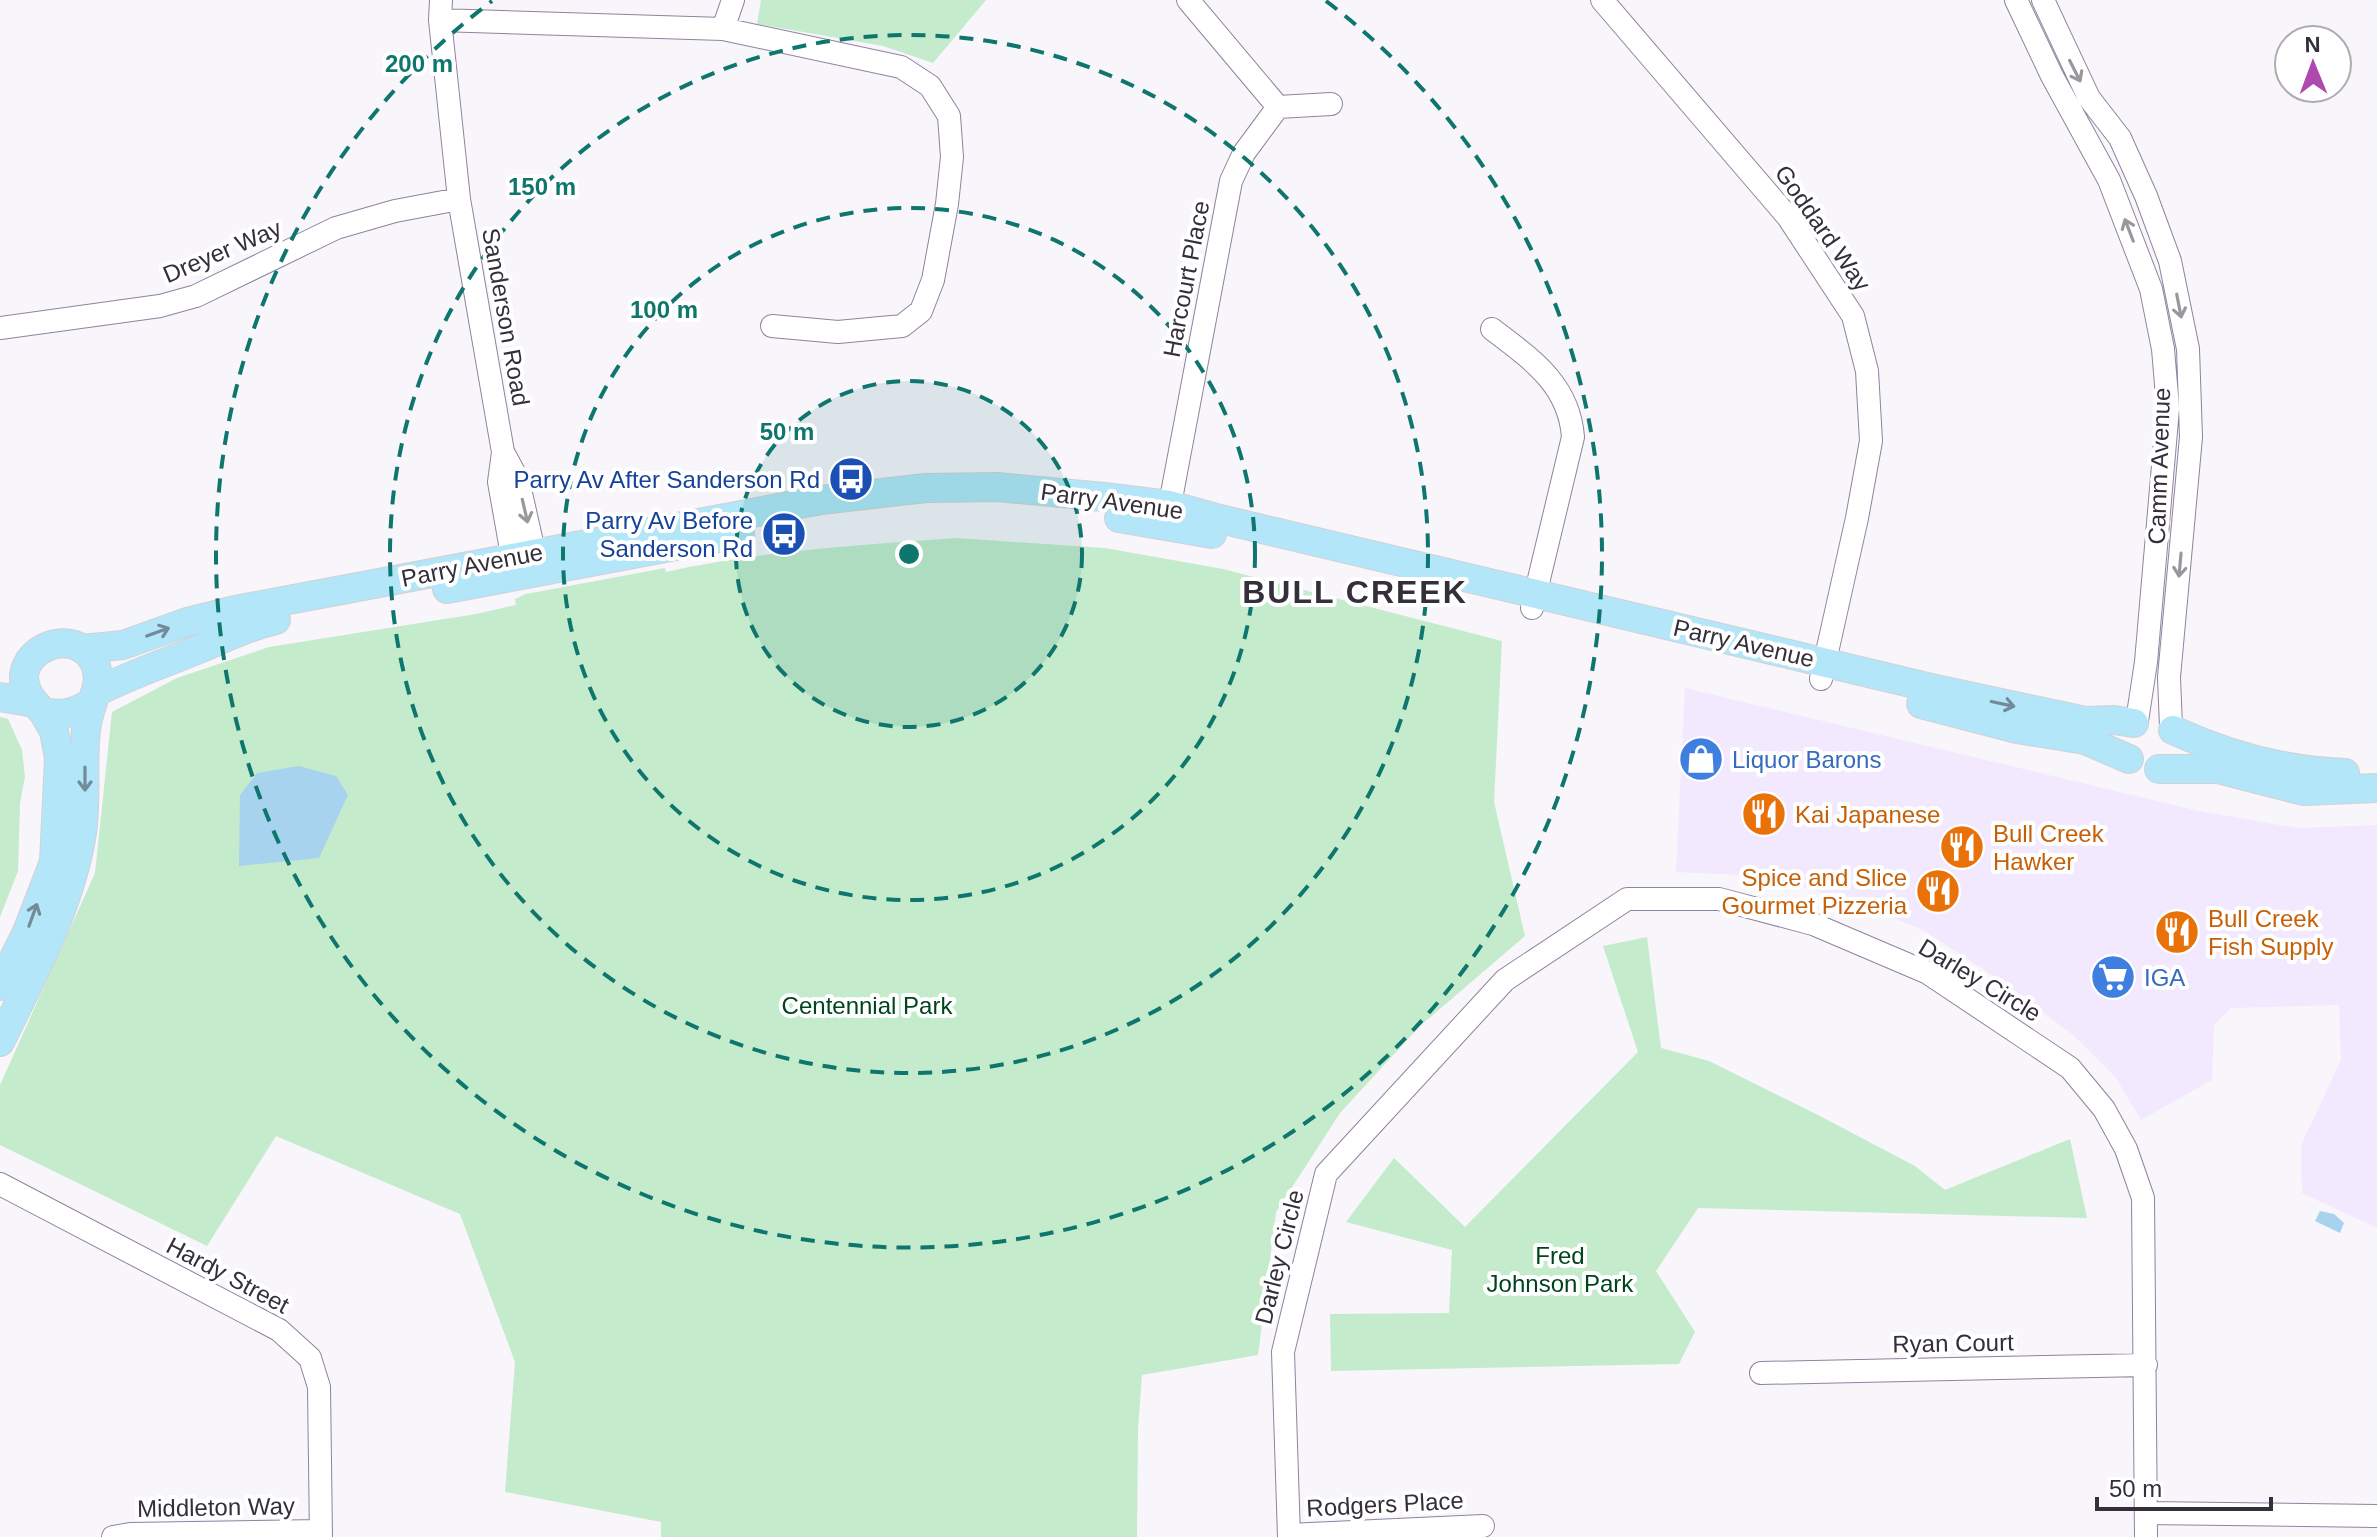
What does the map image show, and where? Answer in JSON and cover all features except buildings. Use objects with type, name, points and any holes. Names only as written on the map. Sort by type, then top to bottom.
[{"type":"main road","name":"Parry Avenue","points":[[0,670],[30,661],[45,646],[57,642],[70,643],[82,649],[123,645],[187,622],[235,610],[798,522],[915,508],[960,506],[1168,515],[1382,571],[1534,601],[1823,670],[2085,721],[2136,722]]},
{"type":"main road","name":"Parry Avenue","points":[[0,697],[58,715],[72,713],[126,677],[243,628],[526,565]]},
{"type":"main road","points":[[0,1042],[49,942],[74,871],[85,805],[84,746],[98,684],[92,658],[82,649]]},
{"type":"main road","points":[[0,986],[27,932],[54,862],[59,758],[54,731],[27,692],[24,678],[30,661]]},
{"type":"main road","name":"Parry Avenue","points":[[1823,670],[2017,729],[2085,740],[2129,759]]},
{"type":"main road","points":[[2377,773],[2303,771],[2271,765],[2213,747],[2155,717],[2136,722],[2125,737],[2124,748],[2129,759],[2144,769],[2218,769],[2304,791],[2377,788]]},
{"type":"main road","points":[[2159,769],[2172,760],[2176,750],[2177,740],[2172,728]]},
{"type":"street","points":[[723,29],[733,0]]},
{"type":"street","points":[[1188,0],[1278,107],[1331,104]]},
{"type":"street","name":"Goddard Way","points":[[1602,0],[1788,217],[1853,316],[1867,371],[1871,441],[1823,670]]},
{"type":"street","name":"Camm Avenue","points":[[2016,0],[2052,76],[2109,180],[2151,289],[2163,349],[2168,408],[2146,662],[2136,722]]},
{"type":"street","name":"Camm Avenue","points":[[2043,0],[2089,98],[2120,138],[2146,196],[2170,261],[2188,349],[2191,437],[2169,677],[2172,728]]},
{"type":"street","points":[[440,10],[723,29],[901,67],[930,86],[949,116],[952,157],[933,280],[921,311],[902,326],[838,332],[772,326]]},
{"type":"street","name":"Sanderson Road","points":[[440,10],[459,199],[503,452],[499,482],[526,565]]},
{"type":"street","name":"Harcourt Place","points":[[1168,515],[1231,181],[1244,153],[1278,107]]},
{"type":"street","name":"Dreyer Way","points":[[0,328],[160,306],[196,296],[336,228],[395,211],[459,199]]},
{"type":"street","points":[[1492,329],[1540,366],[1571,415],[1573,437],[1534,601]]},
{"type":"street","name":"Darley Circle","points":[[1289,1536],[1283,1352],[1326,1174],[1505,980],[1627,899],[1719,899],[1813,924],[1928,973],[2070,1068],[2104,1109],[2126,1149],[2143,1198],[2146,1537]]},
{"type":"street","name":"Hardy Street","points":[[0,1184],[279,1330],[310,1358],[319,1387],[321,1534]]},
{"type":"street","name":"Ryan Court","points":[[1761,1373],[2146,1365]]},
{"type":"street","points":[[2147,1513],[2377,1516]]},
{"type":"street","name":"Rodgers Place","points":[[1289,1536],[1483,1526]]},
{"type":"street","name":"Middleton Way","points":[[113,1537],[130,1534],[321,1534]]},
{"type":"shaded area","points":[[1685,688],[2199,811],[2297,828],[2377,825],[2377,1228],[2302,1193],[2301,1145],[2341,1060],[2339,1005],[2231,1008],[2214,1025],[2212,1080],[2141,1120],[2116,1078],[2073,1035],[2004,983],[1925,931],[1853,902],[1766,876],[1676,872]]},
{"type":"green space","points":[[761,0],[986,0],[933,63],[883,46],[757,24]]},
{"type":"green space","name":"Centennial Park","points":[[956,538],[1105,548],[1223,569],[1502,641],[1494,802],[1525,936],[1420,1026],[1340,1113],[1276,1212],[1258,1355],[1142,1375],[1137,1537],[661,1537],[661,1522],[505,1492],[515,1362],[460,1214],[276,1136],[207,1246],[0,1145],[0,1085],[95,873],[112,712],[177,678],[269,647],[476,614],[516,605],[515,599],[526,594],[665,568],[666,572],[774,554]]},
{"type":"green space","points":[[0,717],[8,719],[22,750],[25,777],[20,803],[18,871],[0,917]]},
{"type":"green space","name":"Fred Johnson Park","points":[[1647,937],[1661,1048],[1709,1061],[1816,1114],[1915,1166],[1945,1190],[2070,1139],[2087,1218],[1698,1208],[1656,1271],[1695,1332],[1679,1364],[1331,1371],[1330,1314],[1449,1313],[1452,1250],[1346,1222],[1394,1158],[1465,1227],[1638,1052],[1603,946]]},
{"type":"water","points":[[299,766],[336,776],[348,795],[319,858],[239,866],[240,795],[257,773]]},
{"type":"water","points":[[2320,1211],[2334,1214],[2344,1223],[2340,1233],[2315,1221]]},
{"type":"place","name":"Parry Av After Sanderson Rd","points":[[851,479]]},
{"type":"place","name":"Parry Av Before Sanderson Rd","points":[[784,534]]},
{"type":"place","name":"Liquor Barons","points":[[1701,759]]},
{"type":"place","name":"Kai Japanese","points":[[1764,814]]},
{"type":"place","name":"Bull Creek Hawker","points":[[1962,847]]},
{"type":"place","name":"Spice and Slice Gourmet Pizzeria","points":[[1938,891]]},
{"type":"place","name":"Bull Creek Fish Supply","points":[[2177,932]]},
{"type":"place","name":"IGA","points":[[2113,977]]},
{"type":"district","name":"BULL CREEK","points":[[1355,592]]}]
